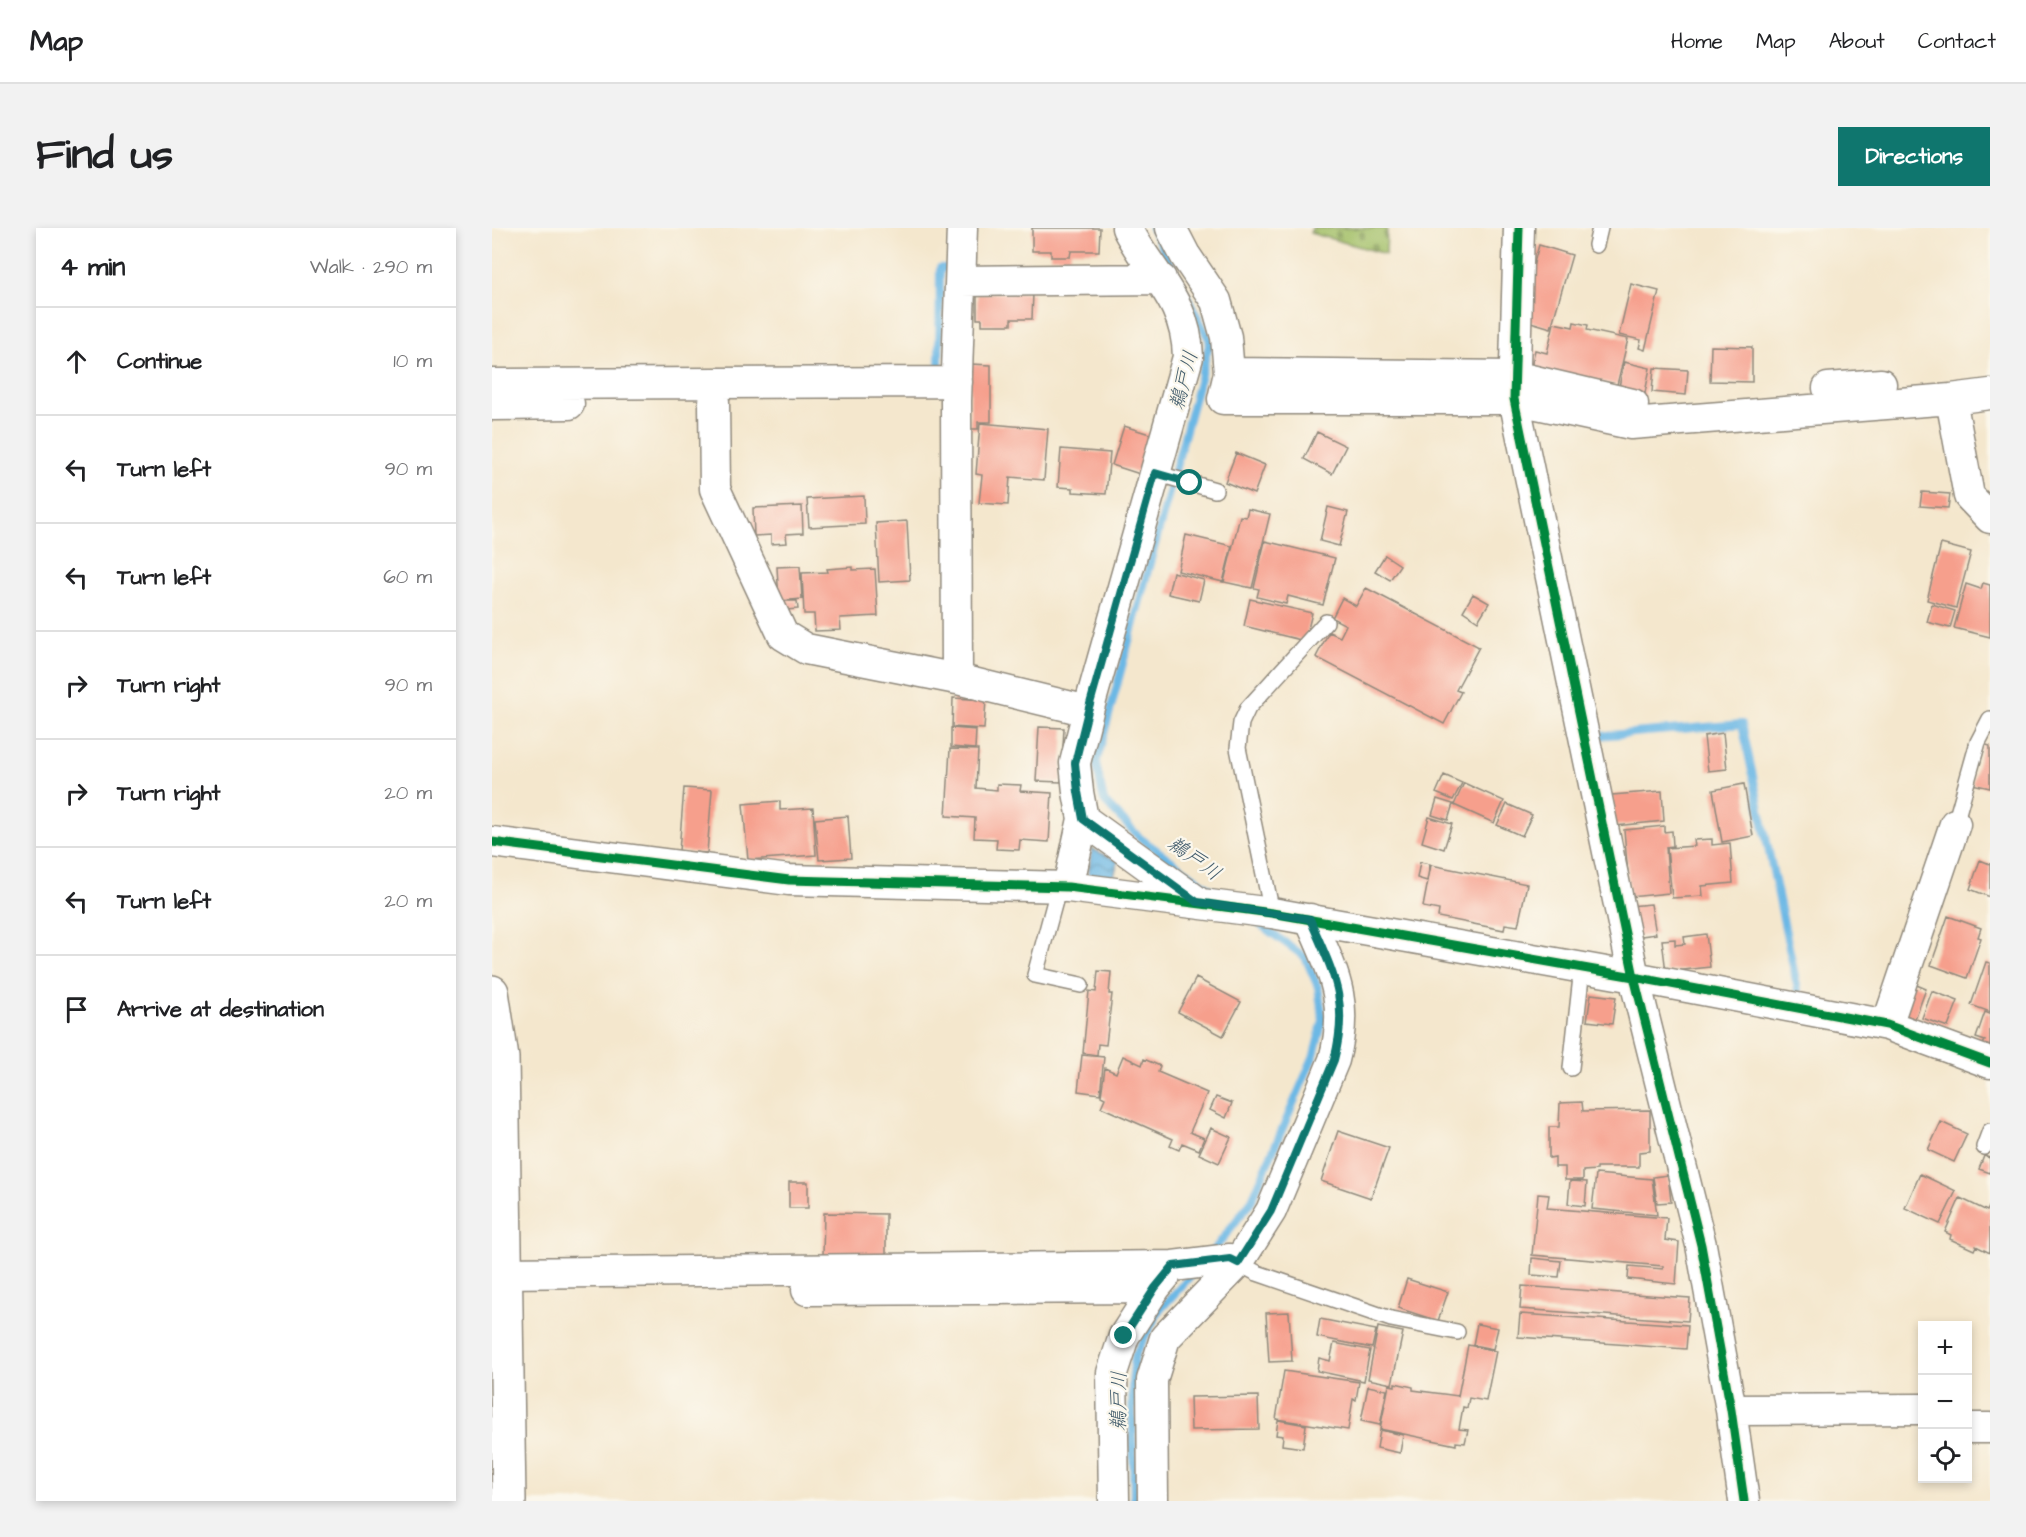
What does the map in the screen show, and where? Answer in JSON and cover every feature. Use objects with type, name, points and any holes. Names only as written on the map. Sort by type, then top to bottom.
[{"type":"street","points":[[957,679],[957,391],[962,228]]},
{"type":"street","points":[[1064,886],[1083,819],[1075,763],[1088,711],[1160,474],[1188,357],[1188,336],[1180,313],[1161,279],[1135,244],[1127,228]]},
{"type":"street","points":[[1171,228],[1185,255],[1216,301],[1226,337],[1229,373],[1514,387],[1639,405],[1881,384]]},
{"type":"street","points":[[1519,228],[1514,387],[1634,977],[1701,1245],[1744,1501]]},
{"type":"street","points":[[962,281],[1161,279]]},
{"type":"street","points":[[492,384],[957,391]]},
{"type":"street","points":[[1514,387],[1631,424],[1990,394]]},
{"type":"street","points":[[492,405],[714,402],[957,391]]},
{"type":"street","points":[[1951,399],[1969,496],[1990,518]]},
{"type":"street","points":[[714,402],[715,489],[783,635],[806,649],[957,679],[1088,711]]},
{"type":"street","points":[[1083,819],[1207,903]]},
{"type":"street","points":[[1887,1025],[1955,824]]},
{"type":"street","points":[[492,842],[789,880],[1064,886],[1269,912],[1887,1025],[1990,1063]]},
{"type":"street","points":[[1153,1501],[1152,1380],[1165,1338],[1234,1261],[1271,1211],[1334,1060],[1340,1037],[1341,1008],[1334,976],[1310,919]]},
{"type":"street","points":[[492,992],[502,1059],[499,1283],[508,1501]]},
{"type":"street","points":[[499,1283],[1171,1272],[1234,1261]]},
{"type":"street","points":[[1114,1501],[1112,1373],[1124,1336],[1171,1272]]},
{"type":"street","points":[[1732,1420],[1918,1409]]},
{"type":"street","points":[[1972,1409],[1990,1409]]},
{"type":"street","points":[[1732,1420],[1918,1429]]},
{"type":"street","points":[[1972,1428],[1990,1428]]},
{"type":"lane","points":[[1596,245],[1600,228]]},
{"type":"lane","points":[[1160,474],[1215,490]]},
{"type":"lane","points":[[1269,912],[1238,748],[1241,723],[1248,708],[1326,622]]},
{"type":"lane","points":[[1955,824],[1978,742],[1990,719]]},
{"type":"lane","points":[[1064,886],[1035,975],[1081,985]]},
{"type":"lane","points":[[1571,1068],[1582,968]]},
{"type":"lane","points":[[1984,1147],[1990,1131]]},
{"type":"lane","points":[[1234,1261],[1257,1273],[1391,1319],[1457,1332]]},
{"type":"green space","points":[[1312,228],[1387,228],[1386,254],[1310,233]]},
{"type":"water","points":[[1092,849],[1118,861],[1113,879],[1088,876]]},
{"type":"building","points":[[1032,228],[1100,228],[1099,251],[1071,251],[1070,257],[1051,257],[1051,251],[1032,251]]},
{"type":"building","points":[[1539,245],[1572,255],[1551,328],[1524,320],[1523,302]]},
{"type":"building","points":[[1631,284],[1659,291],[1645,350],[1639,348],[1641,340],[1619,335]]},
{"type":"building","points":[[977,293],[1033,293],[1032,319],[1011,319],[1011,325],[982,325],[982,319],[977,319]]},
{"type":"building","points":[[1574,322],[1588,325],[1587,330],[1628,339],[1617,385],[1577,376],[1530,372],[1535,350],[1547,353],[1554,323],[1573,327]]},
{"type":"building","points":[[1711,346],[1752,347],[1752,382],[1710,381]]},
{"type":"building","points":[[1624,362],[1650,368],[1644,398],[1618,392]]},
{"type":"building","points":[[970,364],[991,365],[991,422],[978,422],[978,429],[970,429]]},
{"type":"building","points":[[1654,368],[1688,370],[1686,395],[1652,392]]},
{"type":"building","points":[[980,423],[1048,429],[1044,480],[1010,477],[1008,505],[979,503],[982,475],[976,474]]},
{"type":"building","points":[[1124,426],[1156,436],[1143,475],[1112,465]]},
{"type":"building","points":[[1317,432],[1346,446],[1332,474],[1304,459]]},
{"type":"building","points":[[1061,449],[1110,453],[1106,494],[1073,492],[1073,488],[1058,487]]},
{"type":"building","points":[[1236,453],[1265,465],[1254,494],[1225,482]]},
{"type":"building","points":[[1922,492],[1950,494],[1948,508],[1920,506]]},
{"type":"building","points":[[864,496],[865,524],[809,527],[807,499]]},
{"type":"building","points":[[802,506],[803,533],[786,534],[787,543],[771,544],[771,535],[754,536],[753,508]]},
{"type":"building","points":[[1328,507],[1348,512],[1339,546],[1320,541]]},
{"type":"building","points":[[1248,509],[1270,514],[1252,588],[1224,582],[1240,516],[1246,517]]},
{"type":"building","points":[[907,521],[910,580],[879,582],[876,523]]},
{"type":"building","points":[[1186,535],[1232,546],[1223,582],[1178,571]]},
{"type":"building","points":[[1265,541],[1335,558],[1323,605],[1288,596],[1286,604],[1257,597],[1259,589],[1254,588]]},
{"type":"building","points":[[1941,544],[1971,552],[1956,608],[1927,600]]},
{"type":"building","points":[[1385,555],[1400,565],[1390,580],[1375,571]]},
{"type":"building","points":[[800,566],[802,599],[779,601],[777,567]]},
{"type":"building","points":[[853,567],[853,570],[875,569],[878,616],[840,618],[841,630],[815,631],[814,614],[804,614],[802,573],[828,572],[827,569]]},
{"type":"building","points":[[1173,572],[1204,580],[1199,601],[1168,594]]},
{"type":"building","points":[[1983,583],[1990,585],[1990,637],[1954,628],[1966,584],[1981,589]]},
{"type":"building","points":[[1366,588],[1479,647],[1456,690],[1461,692],[1444,724],[1316,657],[1329,632],[1340,637],[1346,625],[1332,618],[1342,598],[1356,606]]},
{"type":"building","points":[[1473,594],[1489,603],[1478,621],[1463,611]]},
{"type":"building","points":[[1250,599],[1312,613],[1305,641],[1244,626]]},
{"type":"building","points":[[785,601],[797,601],[798,609],[786,610]]},
{"type":"building","points":[[1932,604],[1955,611],[1950,628],[1927,622]]},
{"type":"building","points":[[953,698],[986,700],[984,729],[952,727]]},
{"type":"building","points":[[1039,727],[1064,728],[1061,782],[1036,781]]},
{"type":"building","points":[[951,728],[976,730],[975,749],[951,747]]},
{"type":"building","points":[[1723,733],[1727,769],[1708,771],[1704,736]]},
{"type":"building","points":[[1983,744],[1990,746],[1990,788],[1972,784]]},
{"type":"building","points":[[950,749],[978,750],[976,788],[997,790],[997,784],[1021,785],[1020,791],[1052,793],[1049,842],[1020,840],[1019,850],[996,849],[997,839],[974,838],[975,818],[946,816]]},
{"type":"building","points":[[1444,775],[1462,783],[1453,800],[1436,793]]},
{"type":"building","points":[[1464,783],[1504,801],[1494,823],[1454,805]]},
{"type":"building","points":[[1744,784],[1753,836],[1722,842],[1713,790]]},
{"type":"building","points":[[684,788],[712,790],[707,853],[679,851]]},
{"type":"building","points":[[1662,791],[1664,821],[1615,826],[1612,795]]},
{"type":"building","points":[[1437,799],[1453,804],[1448,820],[1432,815]]},
{"type":"building","points":[[780,801],[780,810],[813,808],[816,855],[748,860],[743,804]]},
{"type":"building","points":[[1507,804],[1532,815],[1522,836],[1497,825]]},
{"type":"building","points":[[848,816],[851,858],[819,860],[815,819]]},
{"type":"building","points":[[1429,817],[1452,824],[1444,849],[1422,842]]},
{"type":"building","points":[[1664,826],[1664,832],[1672,831],[1673,846],[1666,847],[1669,893],[1630,897],[1624,830]]},
{"type":"building","points":[[1712,839],[1712,845],[1730,843],[1733,883],[1702,886],[1703,896],[1672,898],[1667,848],[1695,846],[1694,840]]},
{"type":"building","points":[[1980,860],[1990,864],[1990,897],[1970,889]]},
{"type":"building","points":[[1420,862],[1430,864],[1427,881],[1417,878]]},
{"type":"building","points":[[1431,865],[1527,884],[1518,926],[1505,924],[1504,930],[1438,917],[1439,910],[1423,907]]},
{"type":"building","points":[[1651,904],[1656,934],[1634,937],[1630,906]]},
{"type":"building","points":[[1948,916],[1981,928],[1978,937],[1981,938],[1967,978],[1931,965]]},
{"type":"building","points":[[1706,934],[1710,967],[1666,972],[1662,940],[1675,939],[1675,945],[1685,944],[1684,937]]},
{"type":"building","points":[[1986,962],[1990,963],[1990,1012],[1971,1005]]},
{"type":"building","points":[[1098,971],[1111,972],[1109,994],[1112,994],[1106,1045],[1098,1044],[1097,1055],[1083,1053],[1089,991],[1096,992]]},
{"type":"building","points":[[1196,978],[1241,1002],[1223,1036],[1178,1012]]},
{"type":"building","points":[[1912,983],[1926,989],[1915,1019],[1901,1013]]},
{"type":"building","points":[[1932,991],[1958,1001],[1948,1027],[1922,1018]]},
{"type":"building","points":[[1591,994],[1616,997],[1612,1024],[1587,1021]]},
{"type":"building","points":[[1985,1012],[1990,1014],[1990,1046],[1983,1044],[1985,1041],[1976,1038]]},
{"type":"building","points":[[1082,1055],[1104,1057],[1100,1094],[1078,1091]]},
{"type":"building","points":[[1123,1056],[1142,1065],[1144,1059],[1160,1066],[1158,1072],[1207,1093],[1190,1132],[1204,1138],[1199,1150],[1182,1143],[1179,1150],[1170,1146],[1173,1139],[1101,1107],[1105,1098],[1101,1096],[1105,1068],[1116,1073]]},
{"type":"building","points":[[1216,1097],[1232,1103],[1226,1118],[1210,1110]]},
{"type":"building","points":[[1582,1102],[1583,1111],[1650,1110],[1650,1151],[1639,1152],[1639,1167],[1597,1167],[1597,1170],[1583,1171],[1583,1180],[1565,1180],[1565,1167],[1555,1167],[1555,1157],[1549,1158],[1549,1127],[1559,1127],[1560,1103]]},
{"type":"building","points":[[1941,1122],[1967,1134],[1954,1162],[1928,1150]]},
{"type":"building","points":[[1211,1128],[1231,1137],[1219,1163],[1199,1154]]},
{"type":"building","points":[[1338,1131],[1389,1148],[1371,1198],[1321,1181]]},
{"type":"building","points":[[1984,1156],[1990,1158],[1990,1173],[1979,1169]]},
{"type":"building","points":[[1596,1174],[1652,1179],[1657,1215],[1592,1209]]},
{"type":"building","points":[[1920,1174],[1956,1191],[1940,1224],[1905,1208]]},
{"type":"building","points":[[1668,1175],[1671,1202],[1657,1203],[1653,1177]]},
{"type":"building","points":[[1570,1181],[1587,1182],[1585,1206],[1568,1204]]},
{"type":"building","points":[[789,1182],[808,1182],[808,1208],[789,1208]]},
{"type":"building","points":[[1538,1194],[1549,1195],[1547,1208],[1667,1218],[1665,1240],[1679,1242],[1676,1284],[1628,1279],[1629,1266],[1663,1269],[1663,1266],[1532,1255]]},
{"type":"building","points":[[1960,1198],[1987,1211],[1990,1205],[1990,1253],[1976,1246],[1974,1250],[1950,1239],[1951,1235],[1945,1232]]},
{"type":"building","points":[[824,1213],[886,1214],[886,1256],[823,1256]]},
{"type":"building","points":[[1532,1258],[1561,1261],[1559,1277],[1531,1275]]},
{"type":"building","points":[[1407,1279],[1448,1292],[1438,1321],[1398,1308]]},
{"type":"building","points":[[1522,1286],[1690,1298],[1688,1321],[1520,1309]]},
{"type":"building","points":[[1289,1312],[1292,1361],[1269,1362],[1266,1313]]},
{"type":"building","points":[[1520,1314],[1688,1325],[1686,1349],[1518,1337]]},
{"type":"building","points":[[1320,1319],[1376,1330],[1372,1348],[1317,1337]]},
{"type":"building","points":[[1477,1324],[1498,1328],[1493,1349],[1473,1345]]},
{"type":"building","points":[[1378,1327],[1403,1332],[1392,1384],[1368,1379]]},
{"type":"building","points":[[1334,1343],[1370,1350],[1364,1381],[1317,1371],[1319,1358],[1330,1361]]},
{"type":"building","points":[[1468,1345],[1496,1351],[1486,1401],[1469,1398],[1467,1408],[1463,1407],[1459,1429],[1468,1430],[1465,1443],[1456,1442],[1456,1445],[1380,1429],[1389,1385],[1395,1386],[1395,1383],[1413,1387],[1413,1390],[1458,1396]]},
{"type":"building","points":[[1284,1371],[1359,1382],[1356,1400],[1353,1399],[1348,1430],[1276,1419]]},
{"type":"building","points":[[1368,1386],[1387,1390],[1380,1425],[1361,1421]]},
{"type":"building","points":[[1258,1396],[1259,1429],[1191,1430],[1190,1397]]},
{"type":"building","points":[[1278,1420],[1306,1425],[1303,1448],[1282,1445],[1283,1436],[1276,1435]]},
{"type":"building","points":[[1380,1430],[1403,1435],[1400,1453],[1377,1448]]},
{"type":"waterway","name":"鵜戸川","points":[[1152,228],[1210,341],[1096,763],[1104,801],[1140,838],[1220,896]]},
{"type":"waterway","points":[[939,368],[940,268],[950,268]]},
{"type":"waterway","points":[[1596,727],[1597,736],[1742,724],[1798,990]]},
{"type":"waterway","name":"鵜戸川","points":[[1211,1254],[1252,1200],[1314,1055],[1323,1020],[1318,987],[1305,957],[1255,921]]},
{"type":"waterway","name":"鵜戸川","points":[[1134,1501],[1132,1383],[1135,1355],[1159,1311],[1194,1272]]},
{"type":"cycle path","points":[[1519,228],[1514,399],[1634,977],[1701,1245],[1731,1410],[1744,1501]]},
{"type":"cycle path","points":[[492,842],[789,880],[1068,887],[1272,913],[1634,977],[1887,1025],[1990,1063]]},
{"type":"route","points":[[1124,1336],[1155,1288],[1173,1266],[1230,1259],[1238,1263],[1271,1211],[1334,1060],[1340,1037],[1341,1008],[1334,976],[1310,919],[1197,902],[1083,819],[1075,763],[1155,473],[1190,483]]}]
